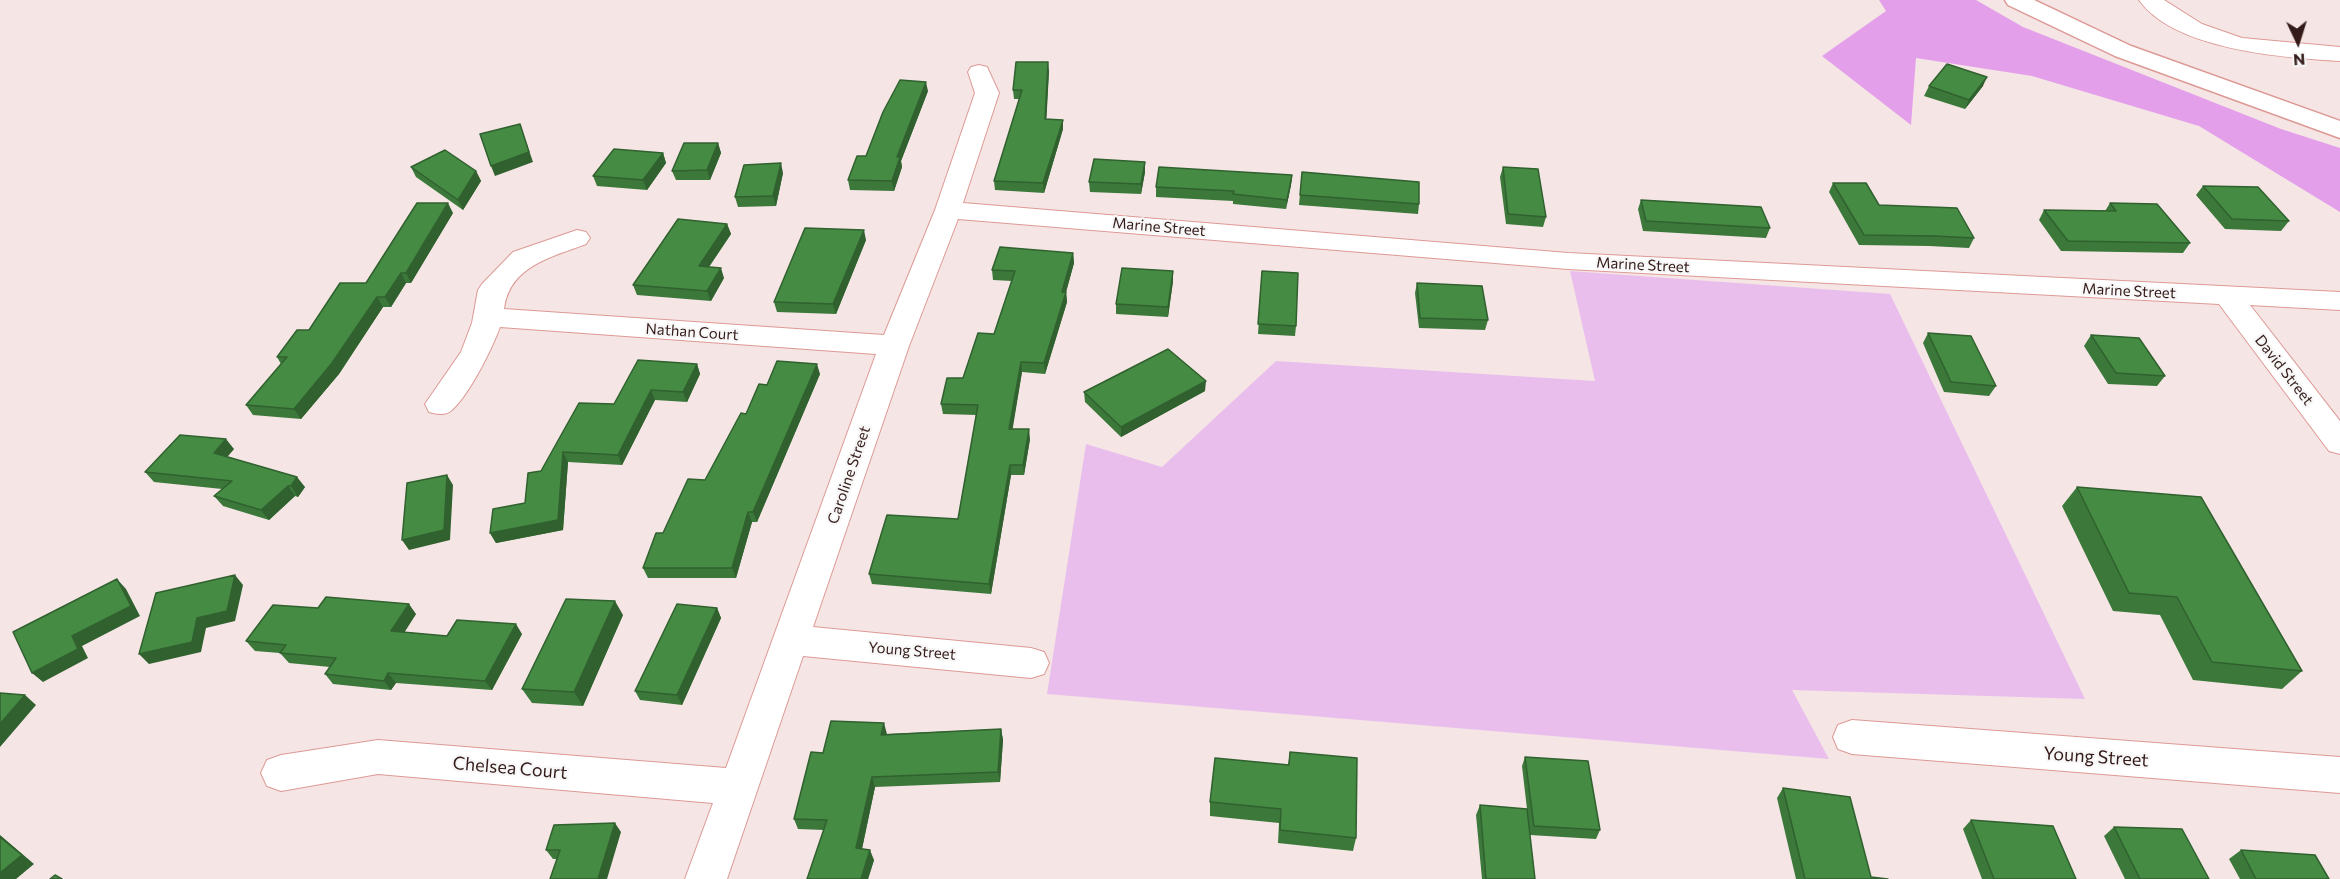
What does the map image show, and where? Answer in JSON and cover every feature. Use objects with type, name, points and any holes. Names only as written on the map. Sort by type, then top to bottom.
[{"type":"highway","points":[[2016,0],[2123,51],[2340,130]]},
{"type":"highway","points":[[2034,0],[2168,61],[2308,119]]},
{"type":"street","points":[[2150,0],[2177,22],[2206,34],[2256,48],[2340,54]]},
{"type":"street","name":"Caroline Street","points":[[706,879],[894,346],[948,210],[987,93],[979,72]]},
{"type":"street","name":"Marine Street","points":[[948,210],[1568,261],[2340,301]]},
{"type":"street","points":[[440,404],[472,362],[490,317],[492,290],[523,258],[577,238]]},
{"type":"street","name":"David Street","points":[[2228,296],[2340,443]]},
{"type":"street","name":"Nathan Court","points":[[490,317],[894,346]]},
{"type":"street","name":"Young Street","points":[[792,640],[1031,663]]},
{"type":"street","name":"Young Street","points":[[1852,737],[2340,775]]},
{"type":"street","name":"Chelsea Court","points":[[281,773],[378,757],[740,787]]},
{"type":"shaded area","points":[[1879,0],[1976,0],[2023,27],[2281,129],[2340,148],[2340,212],[2199,126],[2032,76],[1916,58],[1911,125],[1822,56],[1886,11]]},
{"type":"shaded area","points":[[1570,271],[1890,294],[2085,699],[1792,690],[1829,759],[1047,694],[1086,444],[1162,467],[1276,361],[1595,381]]},
{"type":"building","points":[[1016,62],[1048,62],[1045,119],[1063,120],[1043,183],[994,181],[1022,90],[1013,90]]},
{"type":"building","points":[[1947,64],[1987,77],[1969,100],[1929,86]]},
{"type":"building","points":[[900,80],[926,82],[897,157],[900,157],[892,181],[848,180],[857,156],[866,156],[883,112]]},
{"type":"building","points":[[520,124],[529,152],[491,166],[480,134]]},
{"type":"building","points":[[684,143],[718,143],[707,170],[672,171]]},
{"type":"building","points":[[614,149],[663,153],[643,180],[593,176]]},
{"type":"building","points":[[445,150],[476,171],[458,200],[411,167]]},
{"type":"building","points":[[1094,159],[1145,162],[1141,184],[1089,182]]},
{"type":"building","points":[[781,163],[773,196],[735,197],[744,165]]},
{"type":"building","points":[[1159,167],[1292,175],[1287,200],[1233,194],[1234,191],[1156,187]]},
{"type":"building","points":[[1503,167],[1538,169],[1546,217],[1508,214]]},
{"type":"building","points":[[1302,172],[1419,182],[1419,204],[1300,195]]},
{"type":"building","points":[[1833,183],[1866,183],[1879,205],[1957,208],[1974,238],[1864,235]]},
{"type":"building","points":[[2203,186],[2258,187],[2289,221],[2232,219]]},
{"type":"building","points":[[1641,200],[1761,207],[1770,228],[1646,221]]},
{"type":"building","points":[[417,203],[448,203],[406,273],[401,273],[385,297],[377,297],[332,363],[294,409],[246,405],[287,357],[277,357],[297,330],[309,330],[340,283],[366,283]]},
{"type":"building","points":[[2110,203],[2157,204],[2190,243],[2068,241],[2044,210],[2116,211]]},
{"type":"building","points":[[678,219],[727,224],[699,266],[721,268],[707,291],[633,285]]},
{"type":"building","points":[[805,228],[864,230],[833,304],[774,302]]},
{"type":"building","points":[[1000,247],[1073,253],[1062,292],[1066,292],[1044,363],[1021,362],[1009,429],[1029,429],[1023,465],[1010,465],[989,584],[869,574],[887,515],[958,519],[978,405],[941,404],[947,378],[963,378],[978,333],[994,334],[1015,271],[992,270]]},
{"type":"building","points":[[1122,268],[1173,271],[1168,307],[1116,304]]},
{"type":"building","points":[[1262,271],[1298,273],[1296,326],[1258,324]]},
{"type":"building","points":[[1417,283],[1482,286],[1488,320],[1420,318]]},
{"type":"building","points":[[1928,333],[1971,336],[1996,386],[1951,382]]},
{"type":"building","points":[[2091,335],[2139,338],[2165,376],[2116,373]]},
{"type":"building","points":[[1168,349],[1206,381],[1121,427],[1084,392]]},
{"type":"building","points":[[638,360],[697,364],[683,392],[651,390],[618,455],[563,452],[558,520],[490,533],[493,509],[525,503],[528,473],[541,471],[579,403],[614,404]]},
{"type":"building","points":[[777,361],[817,364],[753,512],[748,512],[732,568],[643,568],[656,533],[663,533],[688,479],[705,480],[741,413],[746,414],[759,384],[767,385]]},
{"type":"building","points":[[180,435],[226,439],[214,453],[297,477],[291,486],[288,486],[261,510],[214,496],[232,481],[145,472]]},
{"type":"building","points":[[447,475],[444,530],[402,540],[407,483]]},
{"type":"building","points":[[2077,487],[2201,497],[2302,671],[2212,662],[2177,597],[2129,593]]},
{"type":"building","points":[[235,575],[227,611],[197,618],[192,642],[139,654],[156,593]]},
{"type":"building","points":[[117,579],[131,606],[72,636],[78,649],[32,673],[13,632]]},
{"type":"building","points":[[326,597],[409,604],[391,631],[447,636],[457,620],[516,624],[485,681],[388,673],[384,681],[325,674],[336,658],[280,653],[286,645],[246,641],[273,605],[318,608]]},
{"type":"building","points":[[566,599],[615,601],[574,692],[522,689]]},
{"type":"building","points":[[677,604],[717,608],[677,695],[635,691]]},
{"type":"building","points":[[0,693],[25,695],[0,724]]},
{"type":"building","points":[[831,721],[884,723],[881,735],[1001,729],[998,772],[872,777],[856,848],[870,850],[861,879],[807,879],[827,820],[794,819],[811,752],[823,753]]},
{"type":"building","points":[[1290,752],[1357,758],[1356,838],[1280,830],[1281,809],[1210,802],[1215,758],[1289,765]]},
{"type":"building","points":[[1525,757],[1588,761],[1600,830],[1534,826]]},
{"type":"building","points":[[1783,788],[1850,797],[1871,877],[1888,879],[1805,879]]},
{"type":"building","points":[[1480,805],[1527,809],[1535,879],[1486,879]]},
{"type":"building","points":[[1971,820],[2053,826],[2076,879],[1994,879]]},
{"type":"building","points":[[615,823],[598,879],[550,879],[560,850],[546,850],[554,825]]},
{"type":"building","points":[[2114,827],[2182,829],[2209,879],[2140,879]]},
{"type":"building","points":[[0,837],[22,855],[0,873]]},
{"type":"building","points":[[2241,850],[2315,855],[2329,879],[2256,879]]},
{"type":"building","points":[[55,875],[62,879],[50,879]]}]
